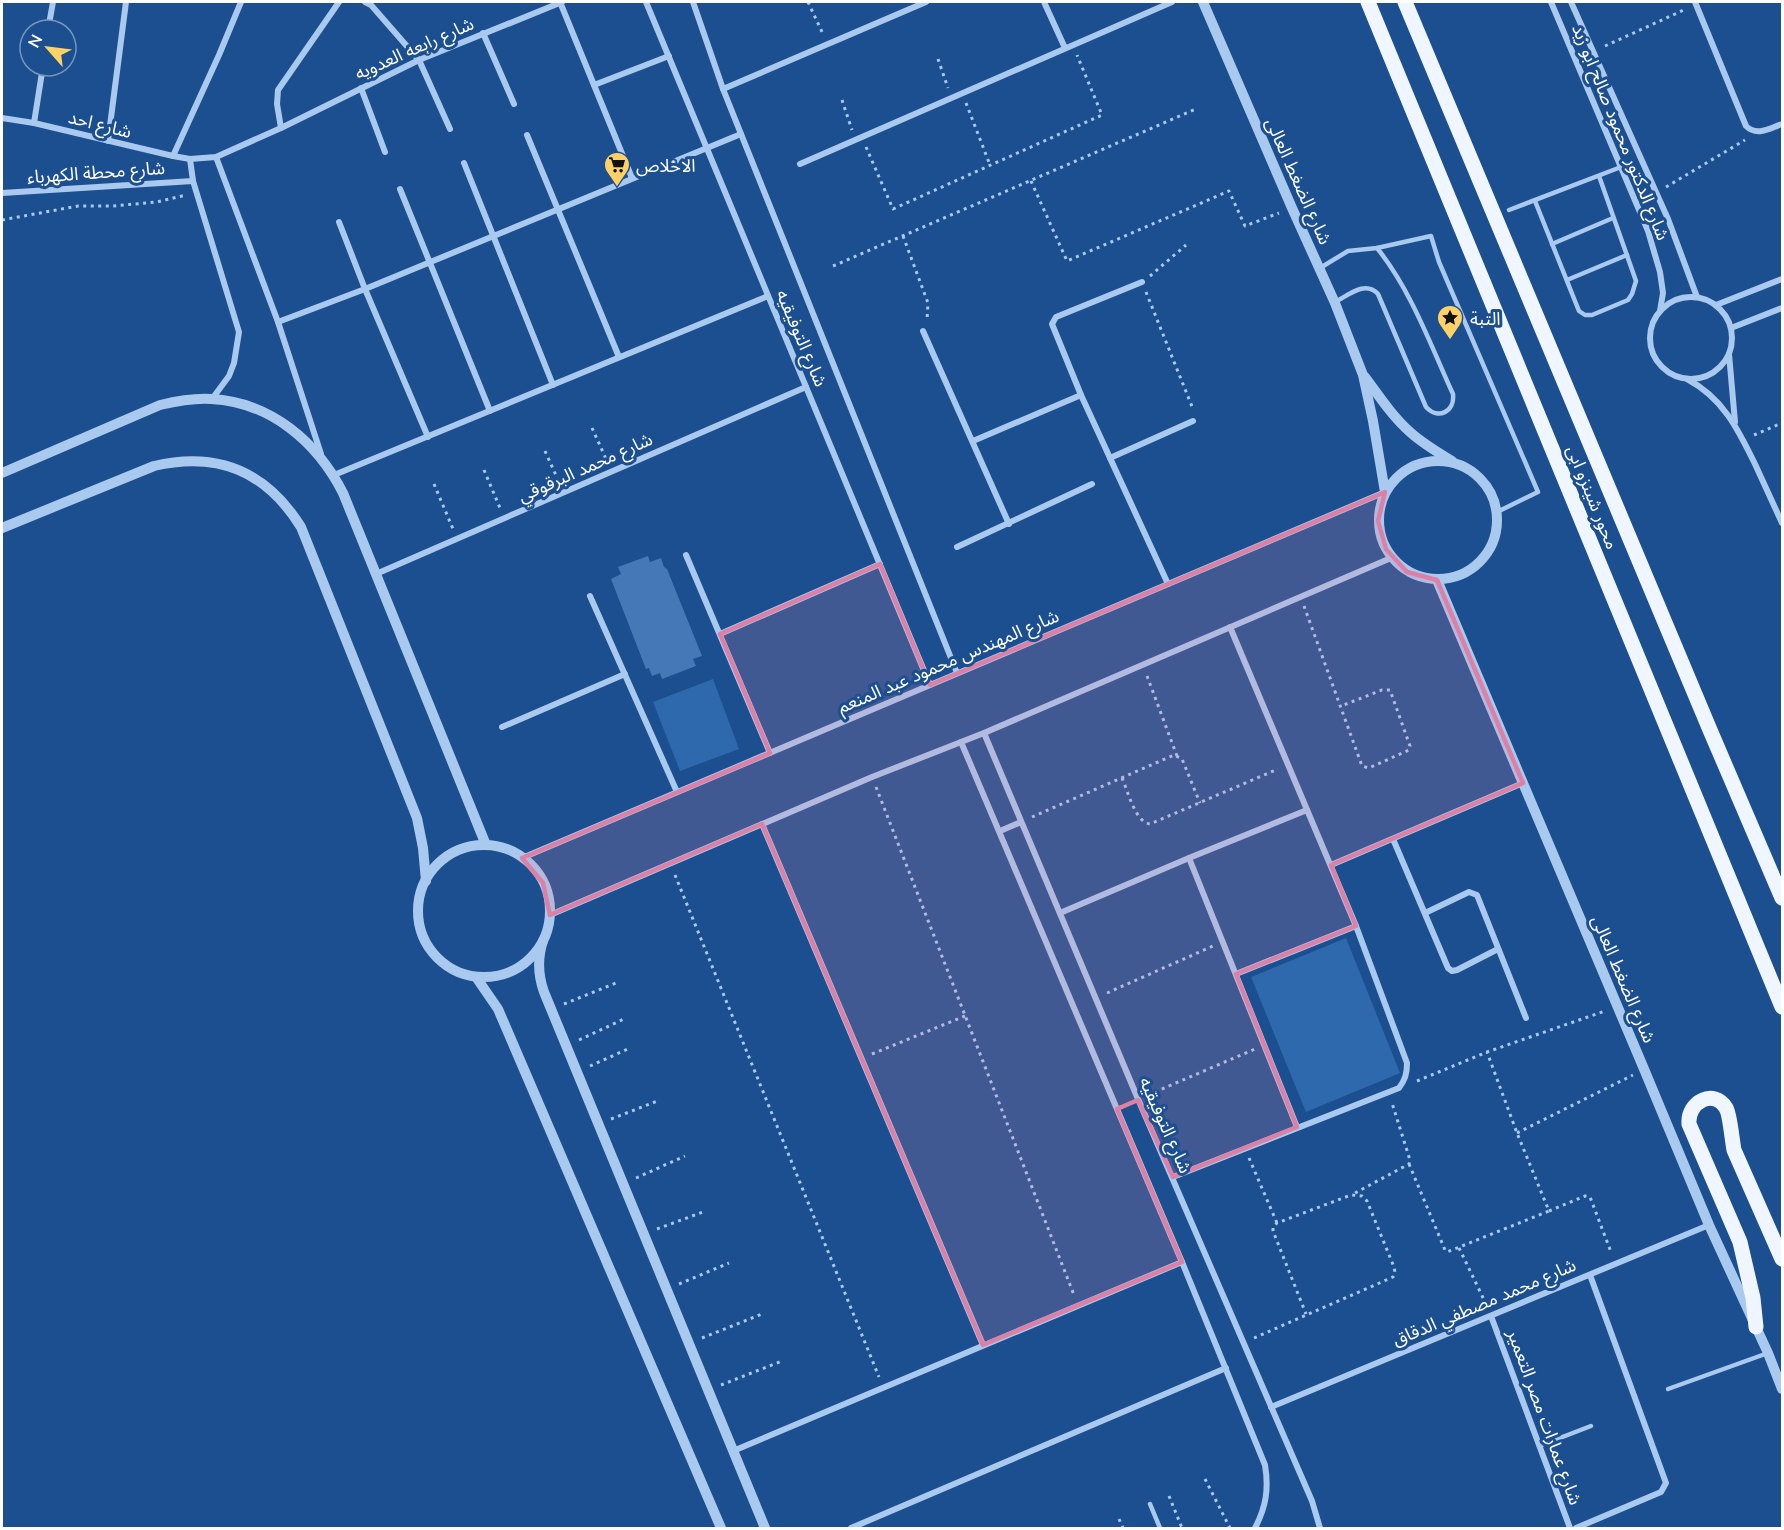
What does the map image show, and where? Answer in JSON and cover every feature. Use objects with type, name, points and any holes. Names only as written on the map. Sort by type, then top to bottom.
[{"type":"main road","name":"محور شينزو ابى","points":[[1368,2],[1782,1007]]},
{"type":"main road","name":"محور شينزو ابى","points":[[1405,2],[1782,898]]},
{"type":"main road","points":[[1756,1327],[1753,1298],[1740,1242],[1689,1124],[1690,1111],[1699,1101],[1718,1100],[1726,1108],[1734,1150],[1782,1259]]},
{"type":"street","points":[[50,18],[52,2]]},
{"type":"street","points":[[108,141],[126,2]]},
{"type":"street","points":[[174,156],[241,2]]},
{"type":"street","points":[[281,128],[276,104],[278,90],[339,2]]},
{"type":"street","points":[[365,2],[371,5],[419,60],[450,129]]},
{"type":"street","points":[[561,2],[632,178]]},
{"type":"street","name":"شارع رابعه العدويه","points":[[190,159],[216,157],[281,128],[419,60],[561,2]]},
{"type":"street","name":"شارع التوفيقيه","points":[[646,2],[930,685]]},
{"type":"street","name":"شارع التوفيقيه","points":[[693,2],[723,89],[957,673]]},
{"type":"street","points":[[723,89],[926,2]]},
{"type":"street","points":[[1044,2],[1065,48]]},
{"type":"street","points":[[800,164],[1172,2]]},
{"type":"street","name":"شارع الضغط العالى","points":[[1203,2],[1320,268],[1363,375],[1385,492]]},
{"type":"street","name":"شارع الدكتور محمود صالح ابو زيد","points":[[1551,2],[1648,231],[1655,251],[1663,293],[1660,311]]},
{"type":"street","name":"شارع الدكتور محمود صالح ابو زيد","points":[[1571,2],[1657,193],[1697,297]]},
{"type":"street","points":[[1695,3],[1746,126],[1750,131],[1757,132],[1782,124]]},
{"type":"street","points":[[483,33],[513,104]]},
{"type":"street","points":[[594,85],[669,56]]},
{"type":"street","points":[[34,123],[41,78]]},
{"type":"street","points":[[361,88],[385,152]]},
{"type":"street","name":"شارع احد","points":[[2,118],[34,123],[190,159]]},
{"type":"street","points":[[278,322],[365,289],[741,134]]},
{"type":"street","points":[[527,135],[618,357]]},
{"type":"street","points":[[216,157],[278,322],[322,458]]},
{"type":"street","points":[[190,159],[193,181],[239,332],[234,363],[229,376],[212,399]]},
{"type":"street","points":[[464,163],[553,385]]},
{"type":"street","name":"شارع محطة الكهرباء","points":[[2,193],[193,181]]},
{"type":"street","points":[[400,189],[490,411]]},
{"type":"street","points":[[339,222],[428,437]]},
{"type":"street","points":[[1716,305],[1782,279]]},
{"type":"street","points":[[1142,282],[1056,317],[1052,321],[1081,395],[1168,584]]},
{"type":"street","points":[[334,475],[768,296]]},
{"type":"street","points":[[1684,378],[1706,376],[1715,370],[1723,363],[1732,341],[1731,328],[1725,315],[1716,305],[1697,297],[1677,299],[1660,311],[1650,337],[1655,356],[1667,370],[1708,392],[1728,413],[1743,439],[1782,523]]},
{"type":"street","points":[[1731,328],[1782,308]]},
{"type":"street","points":[[923,330],[1009,524]]},
{"type":"street","points":[[1728,353],[1736,425]]},
{"type":"street","name":"شارع الضغط العالى","points":[[1363,375],[1397,419],[1411,433],[1458,465]]},
{"type":"street","name":"شارع محمد البرقوقي","points":[[376,574],[806,387]]},
{"type":"street","points":[[973,441],[1081,395]]},
{"type":"street","points":[[2,473],[160,405],[180,401],[212,399],[239,404],[276,419],[292,430],[322,458],[344,493],[486,846]]},
{"type":"street","points":[[1110,458],[1193,421]]},
{"type":"street","points":[[2,528],[154,466],[171,462],[197,461],[223,464],[239,470],[268,487],[281,499],[301,527],[417,818],[426,881]]},
{"type":"street","points":[[1433,461],[1446,461],[1470,470],[1488,488],[1497,512],[1495,537],[1490,549],[1473,568],[1450,579],[1437,580],[1407,572],[1391,558],[1379,531],[1379,511],[1385,492],[1409,468],[1433,461]]},
{"type":"street","points":[[957,547],[1092,484]]},
{"type":"street","name":"شارع المهندس محمود عبد المنعم","points":[[522,858],[1385,492]]},
{"type":"street","points":[[686,555],[770,753]]},
{"type":"street","points":[[550,915],[872,777],[984,733],[1142,663],[1391,558]]},
{"type":"street","points":[[720,634],[880,564]]},
{"type":"street","name":"شارع الضغط العالى","points":[[1437,580],[1708,1225],[1768,1353],[1782,1389]]},
{"type":"street","points":[[590,596],[677,792]]},
{"type":"street","points":[[1173,1177],[1399,1088],[1405,1080],[1407,1071],[1407,1063],[1356,926],[1230,627]]},
{"type":"street","points":[[502,727],[625,674]]},
{"type":"street","name":"شارع التوفيقيه","points":[[984,733],[1138,1099],[1245,1342],[1312,1501],[1320,1528]]},
{"type":"street","name":"شارع التوفيقيه","points":[[961,742],[1182,1262],[1265,1465],[1268,1481],[1267,1498],[1263,1514],[1255,1528]]},
{"type":"street","points":[[1331,865],[1523,783]]},
{"type":"street","points":[[1060,913],[1307,810]]},
{"type":"street","points":[[1000,831],[1021,822]]},
{"type":"street","points":[[762,824],[983,1345]]},
{"type":"street","points":[[1393,839],[1448,968],[1452,971],[1457,970],[1498,949]]},
{"type":"street","points":[[543,941],[531,958],[515,970],[496,976],[476,977],[459,973],[443,963],[430,950],[422,934],[418,916],[419,898],[426,881],[434,868],[457,851],[486,846],[499,847],[522,858],[534,869],[543,883],[549,899],[550,915],[548,929],[540,951],[540,980],[765,1528]]},
{"type":"street","points":[[1189,858],[1297,1127]]},
{"type":"street","points":[[1425,913],[1466,894],[1473,892],[1477,895],[1526,1018]]},
{"type":"street","points":[[1236,974],[1356,926]]},
{"type":"street","points":[[476,977],[498,1009],[721,1528]]},
{"type":"street","name":"شارع محمد مصطفي الدقاق","points":[[1271,1407],[1708,1225]]},
{"type":"street","points":[[733,1451],[1182,1262]]},
{"type":"street","points":[[1576,1528],[1661,1492],[1666,1483],[1590,1275]]},
{"type":"street","name":"شارع عمارات مصر التعمير","points":[[1491,1316],[1570,1528]]},
{"type":"street","points":[[850,1528],[1226,1368]]},
{"type":"lane","points":[[1509,210],[1621,167]]},
{"type":"lane","points":[[1535,201],[1580,311],[1585,315],[1592,315],[1628,300],[1636,281],[1599,176]]},
{"type":"lane","points":[[1552,244],[1613,218]]},
{"type":"lane","points":[[1320,268],[1348,251],[1377,248],[1431,236],[1439,232]]},
{"type":"lane","points":[[1431,236],[1439,262],[1538,492],[1497,512]]},
{"type":"lane","points":[[1335,303],[1361,288],[1375,290],[1426,407],[1438,414],[1443,414],[1451,408],[1454,399],[1449,384],[1400,281],[1377,248]]},
{"type":"lane","points":[[1567,280],[1627,255]]},
{"type":"lane","points":[[1668,1389],[1768,1353]]},
{"type":"lane","points":[[1539,1446],[1591,1426]]},
{"type":"lane","points":[[1150,1504],[1160,1528]]},
{"type":"path","points":[[808,2],[827,44]]},
{"type":"path","points":[[1594,51],[1695,3]]},
{"type":"path","points":[[842,100],[892,209],[1102,115],[1073,45]]},
{"type":"path","points":[[938,59],[951,98]]},
{"type":"path","points":[[963,93],[990,165]]},
{"type":"path","points":[[833,266],[1196,109]]},
{"type":"path","points":[[1657,193],[1757,132]]},
{"type":"path","points":[[1031,181],[1067,261],[1229,191],[1245,226],[1292,208]]},
{"type":"path","points":[[2,220],[78,206],[157,202],[197,192]]},
{"type":"path","points":[[903,236],[928,303],[927,322],[923,330]]},
{"type":"path","points":[[1186,245],[1142,282],[1196,415],[1193,421]]},
{"type":"path","points":[[1743,439],[1782,423]]},
{"type":"path","points":[[592,428],[611,471]]},
{"type":"path","points":[[545,451],[563,492]]},
{"type":"path","points":[[484,470],[504,518]]},
{"type":"path","points":[[434,484],[457,539]]},
{"type":"path","points":[[1301,597],[1361,764],[1369,768],[1409,750],[1410,746],[1390,690],[1382,690],[1341,706]]},
{"type":"path","points":[[1142,663],[1177,756]]},
{"type":"path","points":[[1021,822],[1170,756],[1182,759],[1200,803]]},
{"type":"path","points":[[1122,778],[1138,816],[1145,824],[1150,824],[1288,765]]},
{"type":"path","points":[[872,777],[1078,1305]]},
{"type":"path","points":[[670,862],[883,1387]]},
{"type":"path","points":[[1096,998],[1223,941]]},
{"type":"path","points":[[551,1009],[616,983]]},
{"type":"path","points":[[1399,1088],[1487,1052],[1618,1007]]},
{"type":"path","points":[[861,1059],[965,1016]]},
{"type":"path","points":[[567,1046],[624,1020]]},
{"type":"path","points":[[1138,1099],[1265,1044]]},
{"type":"path","points":[[577,1072],[630,1048]]},
{"type":"path","points":[[1487,1052],[1516,1133],[1549,1211]]},
{"type":"path","points":[[1516,1133],[1644,1069]]},
{"type":"path","points":[[1389,1092],[1410,1160],[1408,1164],[1445,1250],[1450,1252],[1585,1196],[1590,1197],[1615,1264]]},
{"type":"path","points":[[598,1124],[660,1100]]},
{"type":"path","points":[[1244,1148],[1277,1223]]},
{"type":"path","points":[[623,1183],[685,1156]]},
{"type":"path","points":[[1306,1314],[1273,1227],[1277,1223],[1351,1195],[1408,1164]]},
{"type":"path","points":[[1245,1342],[1389,1280],[1395,1275],[1394,1267],[1367,1201],[1362,1196],[1351,1195]]},
{"type":"path","points":[[644,1234],[703,1212]]},
{"type":"path","points":[[1459,1248],[1491,1316]]},
{"type":"path","points":[[667,1289],[729,1263]]},
{"type":"path","points":[[689,1344],[762,1314]]},
{"type":"path","points":[[708,1390],[782,1361]]},
{"type":"path","points":[[1205,1479],[1230,1528]]},
{"type":"path","points":[[1169,1496],[1182,1528]]},
{"type":"path","points":[[1119,1519],[1123,1528]]},
{"type":"highlighted area","points":[[1385,492],[1378,521],[1386,549],[1407,572],[1437,580],[1523,783],[1331,865],[1356,926],[1236,974],[1297,1127],[1173,1177],[1138,1100],[1117,1109],[1182,1262],[983,1345],[762,824],[550,915],[543,883],[522,858],[770,753],[720,634],[880,564],[930,685]]},
{"type":"shaded area","points":[[713,679],[739,749],[680,771],[653,702]]},
{"type":"shaded area","points":[[1346,938],[1400,1073],[1306,1112],[1251,977]]},
{"type":"building","points":[[648,556],[650,562],[661,558],[667,569],[702,656],[693,659],[696,666],[662,679],[660,673],[652,676],[649,668],[646,669],[611,579],[621,574],[618,567]]},
{"type":"place","name":"الاخلاص","points":[[617,188]]},
{"type":"place","name":"التبة","points":[[1450,341]]}]
